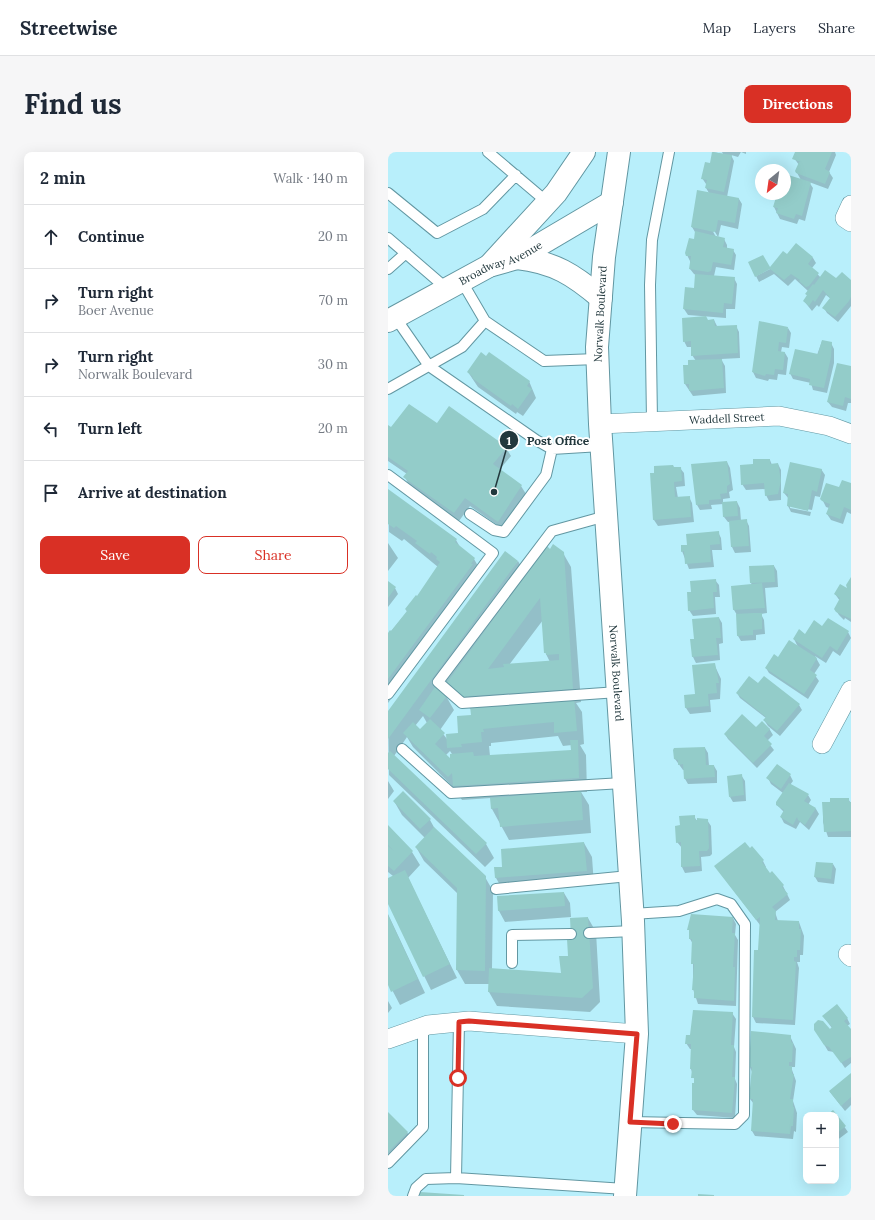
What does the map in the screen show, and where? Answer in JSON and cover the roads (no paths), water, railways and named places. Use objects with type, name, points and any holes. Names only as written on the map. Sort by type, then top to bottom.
[{"type":"main road","points":[[489,266],[548,202],[575,168],[584,152]]},
{"type":"main road","name":"Norwalk Boulevard","points":[[619,152],[604,257],[597,359],[601,446],[624,783],[637,1034],[625,1193]]},
{"type":"main road","name":"Broadway Avenue","points":[[392,319],[489,266],[517,258],[612,202]]},
{"type":"main road","points":[[517,258],[538,260],[558,268],[578,279],[601,298]]},
{"type":"street","points":[[851,205],[845,218],[851,222]]},
{"type":"street","name":"Waddell Street","points":[[600,424],[779,416],[828,426],[851,434]]},
{"type":"street","points":[[822,744],[851,690]]},
{"type":"street","points":[[388,1039],[422,1027],[469,1021],[637,1034]]},
{"type":"lane","points":[[488,152],[548,202]]},
{"type":"lane","points":[[652,421],[650,285],[651,244],[669,152]]},
{"type":"lane","points":[[388,192],[438,233],[483,209],[516,175]]},
{"type":"lane","points":[[388,238],[406,254],[454,284],[485,321],[544,361],[597,359]]},
{"type":"lane","points":[[388,269],[406,254]]},
{"type":"lane","points":[[392,319],[429,366],[552,449],[601,446]]},
{"type":"lane","points":[[388,389],[462,347],[485,321]]},
{"type":"lane","points":[[470,514],[494,530],[504,532],[546,475],[552,449]]},
{"type":"lane","points":[[388,476],[492,553],[388,694]]},
{"type":"lane","points":[[606,516],[552,531],[438,682],[462,703],[618,692]]},
{"type":"lane","points":[[402,749],[451,793],[624,783]]},
{"type":"lane","points":[[496,889],[629,876]]},
{"type":"lane","points":[[589,933],[679,911],[717,898],[731,904],[745,924],[744,1115],[734,1124],[630,1122]]},
{"type":"lane","points":[[512,963],[512,935],[571,934]]},
{"type":"lane","points":[[456,1178],[459,1022]]},
{"type":"lane","points":[[388,1163],[423,1127],[422,1027]]},
{"type":"lane","points":[[413,1196],[416,1188],[426,1179],[456,1178],[569,1185],[625,1193]]},
{"type":"lane","points":[[568,1196],[569,1185]]},
{"type":"place","name":"Post Office","points":[[494,492]]}]
